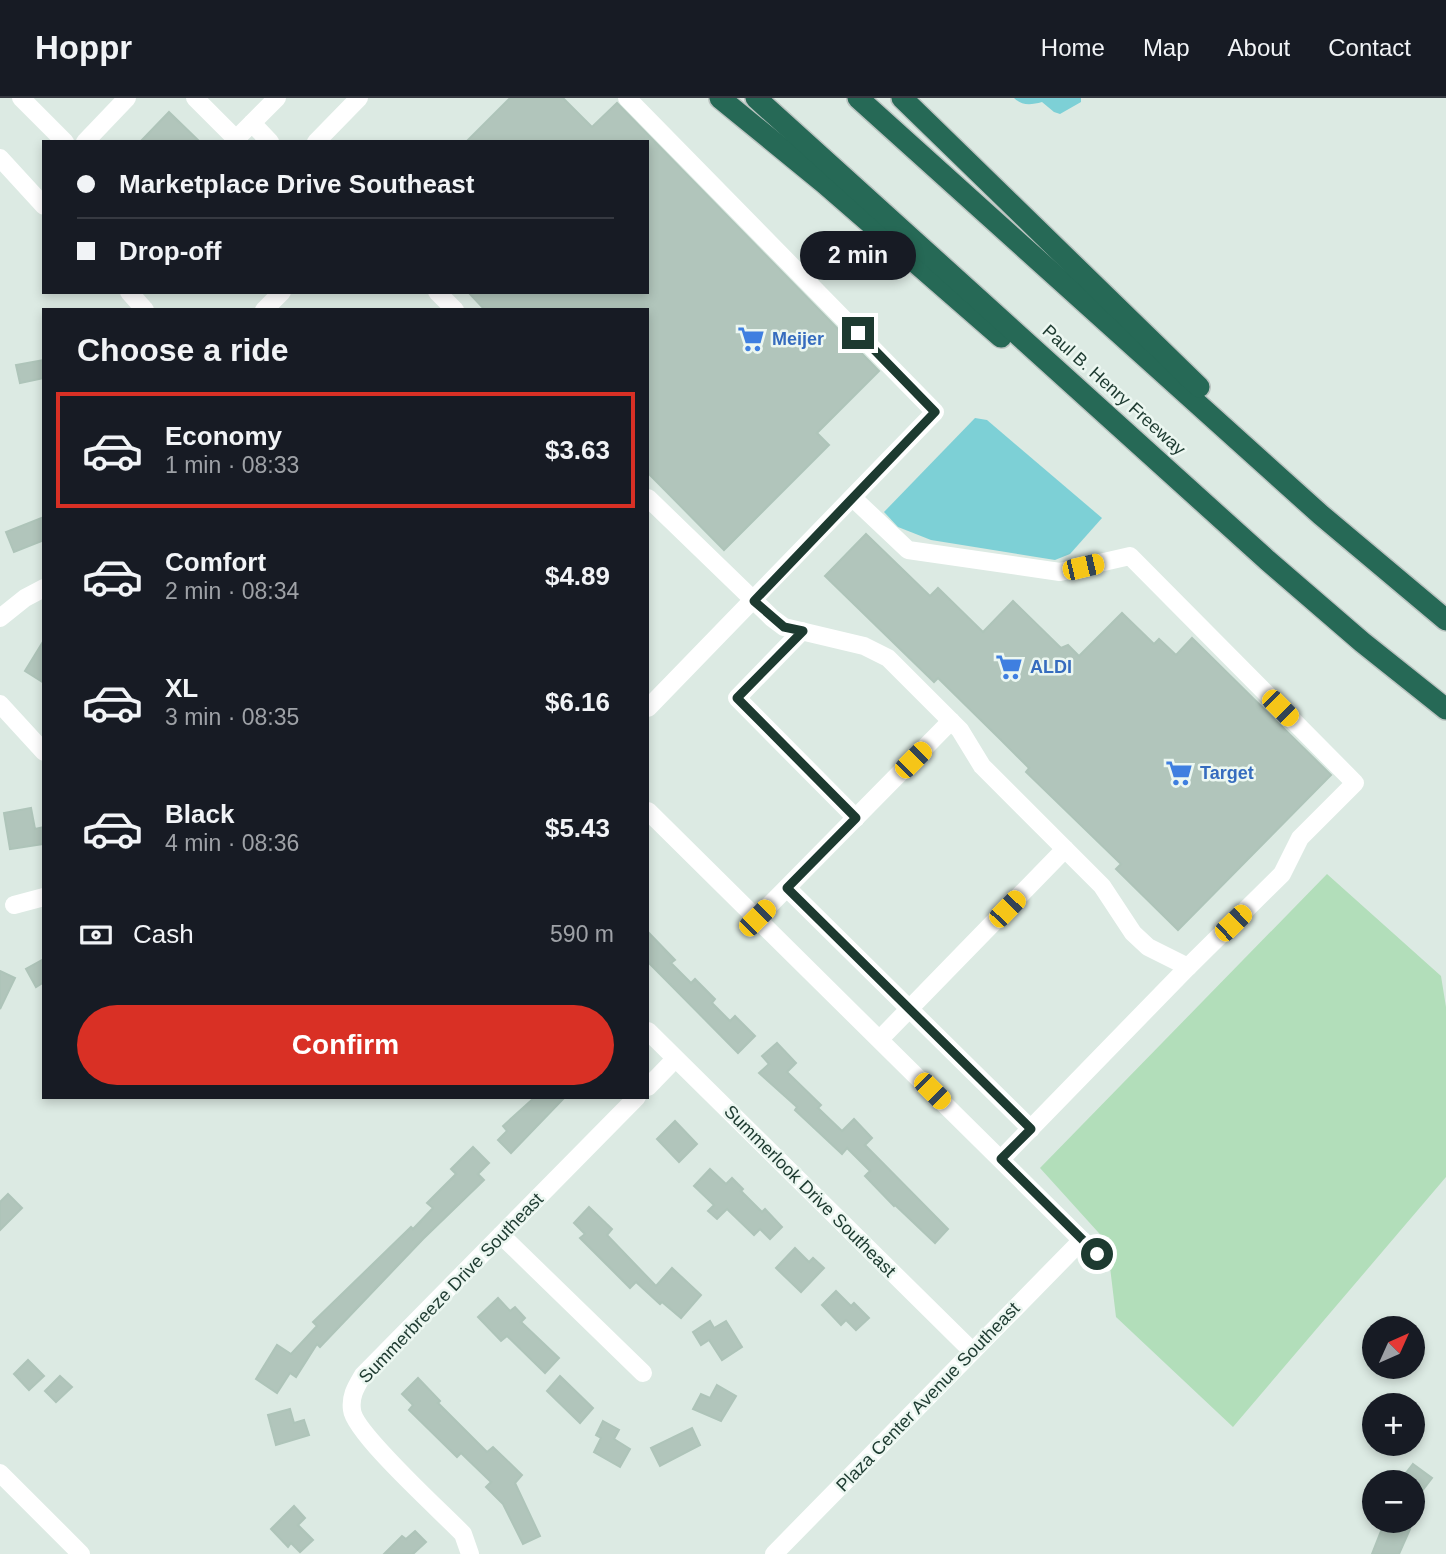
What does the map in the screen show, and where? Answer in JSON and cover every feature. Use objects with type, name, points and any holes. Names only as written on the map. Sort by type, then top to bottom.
[{"type":"highway","points":[[720,98],[815,176],[1166,479],[1267,560]]},
{"type":"highway","name":"Paul B. Henry Freeway","points":[[756,98],[1267,560],[1362,642],[1446,709]]},
{"type":"highway","points":[[858,98],[1321,515],[1446,620]]},
{"type":"highway","points":[[902,98],[1192,380],[1321,515]]},
{"type":"street","points":[[21,98],[63,140]]},
{"type":"street","points":[[87,140],[127,98]]},
{"type":"street","points":[[195,98],[234,140]]},
{"type":"street","points":[[318,140],[359,98]]},
{"type":"street","points":[[627,98],[935,412],[649,707]]},
{"type":"street","points":[[236,140],[267,101]]},
{"type":"street","points":[[252,123],[268,140]]},
{"type":"street","points":[[0,158],[40,195]]},
{"type":"street","points":[[0,174],[40,195]]},
{"type":"street","points":[[131,294],[143,308]]},
{"type":"street","points":[[266,308],[280,294]]},
{"type":"street","points":[[439,294],[453,308]]},
{"type":"street","points":[[853,498],[908,550],[1060,572],[1130,556],[1355,783],[1300,838],[1282,874],[1001,1159]]},
{"type":"street","points":[[649,499],[784,627],[864,646],[888,658],[960,730],[982,766],[1102,886],[1133,933],[1148,947],[1188,967]]},
{"type":"street","points":[[0,618],[25,598],[42,589]]},
{"type":"street","points":[[803,631],[737,698],[856,818]]},
{"type":"street","points":[[0,704],[42,750]]},
{"type":"street","points":[[757,918],[951,721]]},
{"type":"street","points":[[649,812],[1105,1263]]},
{"type":"street","points":[[880,1039],[1065,849]]},
{"type":"street","points":[[787,888],[1031,1129]]},
{"type":"street","points":[[14,905],[42,898]]},
{"type":"street","name":"Summerlook Drive Southeast","points":[[649,1032],[972,1350]]},
{"type":"street","points":[[649,1086],[675,1059]]},
{"type":"street","name":"Summerbreeze Drive Southeast","points":[[470,1554],[463,1534],[369,1438],[352,1413],[352,1393],[363,1376],[635,1099]]},
{"type":"street","points":[[501,1235],[643,1373]]},
{"type":"street","name":"Plaza Center Avenue Southeast","points":[[774,1554],[1082,1240]]},
{"type":"street","points":[[0,1473],[81,1554]]},
{"type":"green space","points":[[1327,874],[1441,976],[1446,1007],[1446,1177],[1233,1427],[1116,1317],[1107,1242],[1040,1168]]},
{"type":"water","points":[[1014,98],[1081,98],[1081,102],[1060,114],[1042,102],[1027,104]]},
{"type":"water","points":[[975,418],[987,420],[1102,518],[1070,554],[1055,560],[931,540],[898,527],[884,512]]},
{"type":"building","name":"Meijer","points":[[510,98],[563,98],[592,127],[617,103],[879,371],[817,433],[829,445],[724,550],[649,474],[649,308],[483,308],[470,294],[649,294],[649,140],[468,140]]},
{"type":"building","points":[[169,112],[198,140],[142,140]]},
{"type":"building","points":[[42,360],[42,378],[20,383],[16,365]]},
{"type":"building","points":[[42,518],[42,541],[14,552],[6,532]]},
{"type":"building","name":"Target","points":[[866,534],[930,596],[938,588],[983,632],[1013,601],[1061,648],[1068,645],[1079,656],[1122,613],[1154,644],[1159,639],[1176,655],[1192,638],[1331,775],[1178,930],[1116,869],[1121,864],[1026,772],[1029,768],[938,678],[934,682],[825,576]]},
{"type":"building","points":[[42,643],[42,682],[25,671]]},
{"type":"building","points":[[31,808],[35,829],[42,827],[42,844],[10,849],[4,813]]},
{"type":"building","points":[[649,933],[675,960],[671,963],[691,983],[695,979],[715,999],[712,1003],[730,1021],[735,1016],[755,1036],[738,1053],[649,963]]},
{"type":"building","points":[[42,960],[42,983],[36,987],[26,969]]},
{"type":"building","points":[[0,971],[15,978],[0,1009]]},
{"type":"building","points":[[777,1043],[796,1063],[787,1072],[821,1105],[818,1108],[842,1131],[854,1119],[872,1138],[865,1145],[948,1229],[935,1243],[865,1176],[870,1171],[847,1148],[842,1154],[795,1110],[797,1107],[759,1073],[769,1064],[762,1056]]},
{"type":"building","points":[[533,1099],[563,1099],[511,1153],[498,1140],[507,1131],[503,1126]]},
{"type":"building","points":[[675,1121],[697,1144],[679,1162],[657,1139]]},
{"type":"building","points":[[473,1147],[489,1163],[478,1174],[484,1180],[423,1239],[320,1347],[317,1344],[296,1377],[290,1373],[277,1393],[256,1379],[277,1345],[291,1354],[317,1326],[313,1322],[433,1208],[427,1203],[456,1174],[451,1169]]},
{"type":"building","points":[[710,1169],[726,1184],[732,1178],[762,1212],[765,1209],[782,1227],[770,1239],[760,1229],[754,1235],[727,1209],[717,1219],[708,1211],[714,1205],[694,1186]]},
{"type":"building","points":[[8,1194],[22,1208],[0,1230],[0,1202]]},
{"type":"building","points":[[589,1207],[612,1229],[607,1235],[656,1286],[672,1268],[701,1295],[681,1318],[662,1302],[660,1304],[636,1282],[630,1288],[580,1238],[585,1234],[574,1223]]},
{"type":"building","points":[[795,1248],[809,1262],[813,1258],[824,1268],[801,1292],[776,1268]]},
{"type":"building","points":[[836,1291],[851,1306],[854,1303],[869,1318],[856,1330],[846,1320],[841,1325],[822,1305]]},
{"type":"building","points":[[498,1298],[510,1311],[515,1307],[525,1318],[521,1322],[559,1358],[545,1373],[507,1336],[501,1341],[478,1317]]},
{"type":"building","points":[[710,1321],[714,1328],[726,1321],[742,1347],[722,1360],[709,1340],[701,1345],[693,1332]]},
{"type":"building","points":[[28,1360],[44,1376],[29,1390],[14,1374]]},
{"type":"building","points":[[60,1376],[72,1387],[56,1402],[45,1391]]},
{"type":"building","points":[[560,1376],[593,1408],[580,1423],[547,1391]]},
{"type":"building","points":[[418,1378],[440,1401],[438,1403],[487,1452],[493,1447],[522,1475],[515,1483],[540,1536],[523,1544],[503,1504],[486,1487],[491,1482],[461,1453],[457,1457],[409,1410],[413,1405],[402,1394]]},
{"type":"building","points":[[717,1385],[736,1396],[721,1421],[693,1409],[701,1394],[710,1398]]},
{"type":"building","points":[[290,1409],[294,1423],[304,1420],[309,1435],[276,1445],[268,1415]]},
{"type":"building","points":[[603,1421],[619,1430],[614,1439],[630,1449],[620,1467],[594,1452],[601,1438],[596,1435]]},
{"type":"building","points":[[692,1428],[700,1445],[660,1466],[651,1448]]},
{"type":"building","points":[[1413,1464],[1421,1470],[1408,1470]]},
{"type":"building","points":[[1425,1473],[1432,1478],[1425,1487]]},
{"type":"building","points":[[294,1506],[305,1518],[298,1525],[313,1540],[300,1552],[291,1543],[288,1547],[271,1529]]},
{"type":"building","points":[[415,1531],[426,1542],[413,1554],[384,1554],[402,1536],[406,1539]]},
{"type":"building","points":[[1380,1533],[1408,1533],[1399,1554],[1372,1554]]},
{"type":"place","name":"Meijer","points":[[751,339]]},
{"type":"place","name":"ALDI","points":[[1009,667]]},
{"type":"place","name":"Target","points":[[1179,773]]},
{"type":"route","points":[[858,333],[935,412],[754,601],[784,627],[803,631],[737,698],[856,818],[787,888],[1031,1129],[1001,1159],[1097,1254]]}]
